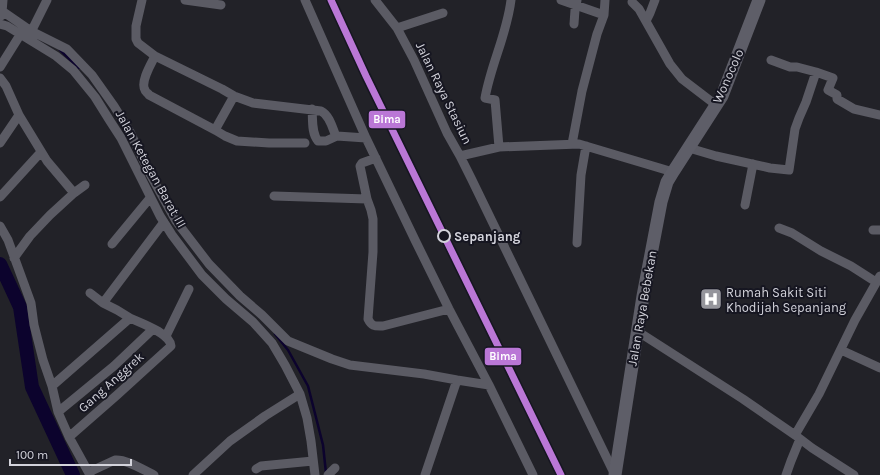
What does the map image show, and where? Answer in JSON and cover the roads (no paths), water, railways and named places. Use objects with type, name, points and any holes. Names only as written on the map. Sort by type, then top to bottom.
[{"type":"main road","name":"Wonocolo","points":[[689,148],[722,96],[759,0]]},
{"type":"main road","name":"Jalan Raya Bebekan","points":[[614,475],[660,202],[667,182],[689,148]]},
{"type":"street","points":[[3,0],[1,14],[28,35]]},
{"type":"street","points":[[0,67],[28,35],[47,0]]},
{"type":"street","points":[[142,0],[136,26],[136,39],[138,44],[155,56],[234,96],[253,103],[321,111],[328,116],[337,136]]},
{"type":"street","points":[[185,0],[221,6]]},
{"type":"street","points":[[305,0],[366,138],[449,309],[489,385],[533,475]]},
{"type":"street","name":"Jalan Raya Stasiun","points":[[375,0],[397,28],[414,60],[447,133],[460,156],[499,148],[572,144],[586,146],[673,172]]},
{"type":"street","points":[[499,148],[495,100],[485,98],[495,60],[510,14],[511,0]]},
{"type":"street","points":[[561,0],[576,2],[604,15]]},
{"type":"street","points":[[572,144],[582,91],[597,34],[604,15],[606,0]]},
{"type":"street","points":[[646,21],[655,0]]},
{"type":"street","points":[[574,24],[576,2]]},
{"type":"street","points":[[632,2],[639,9],[670,64],[682,80],[716,105]]},
{"type":"street","points":[[397,28],[443,13]]},
{"type":"street","name":"Jalan Ketegan Barat III","points":[[0,24],[28,35],[73,70],[126,135],[150,198],[164,222],[177,232],[195,256],[202,275],[226,299],[258,319],[280,342],[286,365],[300,394],[307,418],[315,475]]},
{"type":"street","points":[[155,56],[146,76],[144,85],[144,90],[149,95],[237,141],[305,143]]},
{"type":"street","points":[[771,60],[790,67],[797,67],[833,78],[828,90],[837,95],[837,99],[854,109],[880,115]]},
{"type":"street","points":[[689,148],[716,156],[789,170],[795,129],[816,72]]},
{"type":"street","points":[[0,78],[6,86],[20,115],[41,152],[74,193]]},
{"type":"street","points":[[215,130],[234,96]]},
{"type":"street","points":[[312,109],[314,133],[318,141],[326,141],[337,136],[366,138]]},
{"type":"street","points":[[0,143],[20,115]]},
{"type":"street","points":[[126,135],[176,221],[177,232]]},
{"type":"street","points":[[577,243],[581,175],[586,146]]},
{"type":"street","points":[[0,197],[41,152]]},
{"type":"street","points":[[460,156],[614,475]]},
{"type":"street","points":[[376,158],[362,163],[360,166],[373,219],[373,252],[368,319],[374,326],[383,326],[449,309]]},
{"type":"street","points":[[745,205],[753,164]]},
{"type":"street","points":[[14,258],[30,236],[50,215],[85,184]]},
{"type":"street","points":[[274,196],[367,199]]},
{"type":"street","points":[[112,244],[150,198]]},
{"type":"street","points":[[103,303],[164,222]]},
{"type":"street","points":[[0,226],[6,236],[31,303],[34,325],[58,412],[69,437],[90,473],[118,459],[154,475]]},
{"type":"street","points":[[778,228],[792,233],[821,251],[878,279],[855,320],[798,437],[786,475]]},
{"type":"street","points":[[90,293],[103,303],[166,336],[189,289]]},
{"type":"street","points":[[52,386],[130,318]]},
{"type":"street","points":[[258,319],[280,342],[350,365],[424,374],[489,385]]},
{"type":"street","points":[[58,412],[114,366],[153,329]]},
{"type":"street","points":[[638,331],[854,475]]},
{"type":"street","name":"Gang Anggrek","points":[[69,437],[171,346],[166,336]]},
{"type":"street","points":[[841,350],[880,368]]},
{"type":"street","points":[[425,475],[457,380]]},
{"type":"street","points":[[193,475],[230,441],[265,416],[300,394]]},
{"type":"street","points":[[256,469],[261,466],[313,461]]},
{"type":"waterway","points":[[60,50],[79,68]]},
{"type":"waterway","points":[[0,264],[20,307],[32,387],[73,475]]},
{"type":"waterway","points":[[275,334],[288,350],[308,386],[323,445],[326,473]]},
{"type":"place","name":"Sepanjang","points":[[444,236]]},
{"type":"place","name":"Rumah Sakit Siti Khodijah Sepanjang","points":[[711,299]]}]
